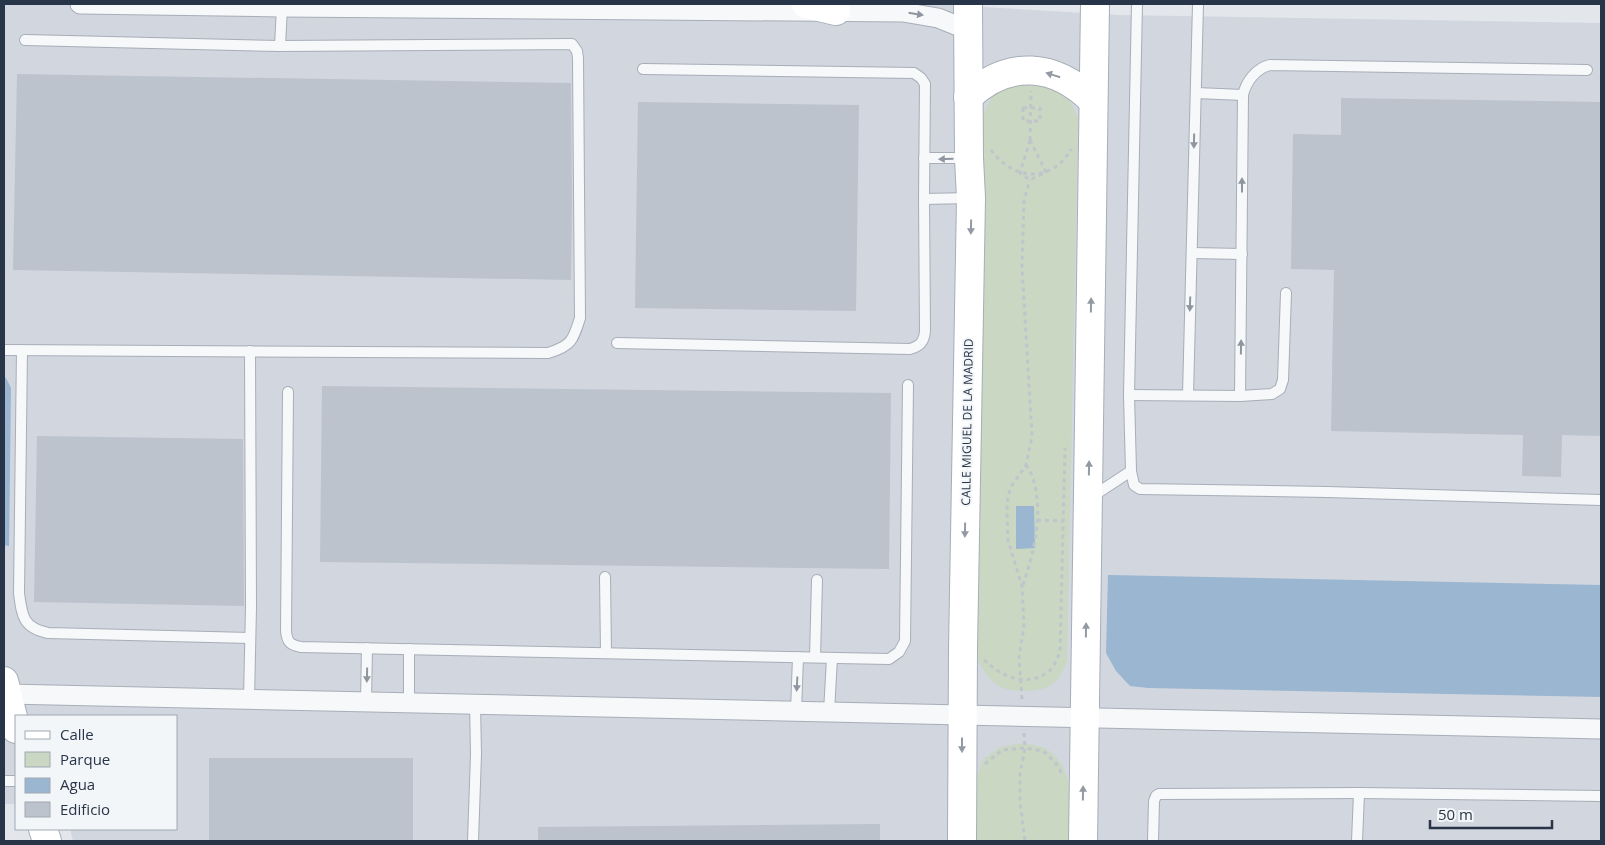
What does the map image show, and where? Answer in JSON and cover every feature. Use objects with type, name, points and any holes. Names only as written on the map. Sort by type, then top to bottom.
[{"type":"street","points":[[80,4],[836,11],[903,12],[938,18],[968,17]]},
{"type":"street","points":[[806,4],[836,11]]},
{"type":"street","points":[[1083,841],[1096,4]]},
{"type":"street","name":"CALLE MIGUEL DE LA MADRID","points":[[962,841],[962,715],[971,198],[978,151],[968,97],[968,17]]},
{"type":"street","points":[[968,97],[981,85],[996,76],[1014,71],[1030,71],[1049,73],[1066,79],[1081,89],[1093,101]]},
{"type":"street","points":[[15,725],[6,687],[249,699],[1601,729]]},
{"type":"lane","points":[[1138,4],[1130,395],[1131,471],[1134,485],[1140,489],[1601,500]]},
{"type":"lane","points":[[1188,395],[1198,4]]},
{"type":"lane","points":[[280,46],[282,7]]},
{"type":"lane","points":[[4,350],[548,354],[563,348],[570,342],[580,318],[578,58],[577,50],[572,44],[280,46],[25,40]]},
{"type":"lane","points":[[1240,396],[1243,95],[1245,86],[1261,68],[1270,65],[1587,70]]},
{"type":"lane","points":[[616,343],[900,349],[915,348],[925,338],[924,84],[921,78],[914,73],[643,69]]},
{"type":"lane","points":[[1196,93],[1243,95]]},
{"type":"lane","points":[[924,158],[978,151]]},
{"type":"lane","points":[[924,199],[971,198]]},
{"type":"lane","points":[[1192,253],[1242,254]]},
{"type":"lane","points":[[1130,395],[1240,396],[1272,394],[1280,389],[1283,380],[1286,293]]},
{"type":"lane","points":[[22,350],[19,593],[22,613],[28,625],[36,631],[48,633],[250,638]]},
{"type":"lane","points":[[249,699],[250,351]]},
{"type":"lane","points":[[288,392],[286,638],[290,644],[301,647],[889,659],[899,652],[905,641],[908,385]]},
{"type":"lane","points":[[1088,499],[1131,471]]},
{"type":"lane","points":[[605,577],[606,653]]},
{"type":"lane","points":[[815,658],[817,580]]},
{"type":"lane","points":[[366,701],[367,648]]},
{"type":"lane","points":[[409,649],[409,702]]},
{"type":"lane","points":[[796,711],[798,657]]},
{"type":"lane","points":[[829,712],[832,658]]},
{"type":"lane","points":[[474,841],[475,704]]},
{"type":"lane","points":[[1152,841],[1154,801],[1158,794],[1359,793],[1601,796]]},
{"type":"lane","points":[[1357,841],[1359,793]]},
{"type":"path","points":[[1020,173],[1030,140],[1031,84]]},
{"type":"path","points":[[1023,108],[1040,108],[1040,121],[1031,121],[1023,121],[1023,108]]},
{"type":"path","points":[[1030,140],[1046,172]]},
{"type":"path","points":[[1025,841],[1020,802],[1020,774],[1025,748],[1022,716],[1022,679],[1019,657],[1024,626],[1022,586],[1008,540],[1007,510],[1011,487],[1026,465],[1032,436],[1022,267],[1024,200],[1030,180],[1058,166],[1067,157],[1074,145],[1073,155]]},
{"type":"path","points":[[978,151],[990,150],[1008,168],[1030,180]]},
{"type":"path","points":[[1020,173],[1046,172]]},
{"type":"path","points":[[980,654],[994,669],[1004,675],[1022,679],[1035,678],[1048,672],[1060,652],[1065,442]]},
{"type":"path","points":[[1022,586],[1033,557],[1037,520],[1037,500],[1034,481],[1026,465]]},
{"type":"path","points":[[1037,520],[1063,521]]},
{"type":"path","points":[[984,769],[986,763],[1002,750],[1025,748],[1043,751],[1055,762],[1064,781]]},
{"type":"shaded area","points":[[4,4],[930,4],[1119,15],[1601,23],[1601,841],[73,841],[70,830],[178,830],[178,715],[15,715],[15,804],[4,804]]},
{"type":"green space","points":[[1029,78],[1068,97],[1078,118],[1067,663],[1060,676],[1049,686],[1042,689],[1019,691],[995,684],[977,659],[982,121],[989,102],[998,91]]},
{"type":"green space","points":[[1024,743],[1046,749],[1056,757],[1063,767],[1070,790],[1069,841],[974,841],[974,789],[982,760],[1000,747]]},
{"type":"water","points":[[4,378],[6,378],[11,388],[9,546],[4,545]]},
{"type":"water","points":[[1016,506],[1034,506],[1035,548],[1016,549]]},
{"type":"water","points":[[1108,575],[1601,585],[1601,697],[1148,688],[1130,686],[1116,671],[1106,653]]},
{"type":"building","points":[[17,74],[571,83],[571,280],[13,270]]},
{"type":"building","points":[[1341,98],[1601,102],[1601,436],[1562,435],[1561,477],[1522,476],[1523,435],[1331,431],[1334,270],[1291,269],[1293,134],[1341,135]]},
{"type":"building","points":[[638,102],[859,105],[856,311],[635,308]]},
{"type":"building","points":[[322,386],[891,393],[889,569],[320,562]]},
{"type":"building","points":[[37,436],[243,439],[244,606],[34,602]]},
{"type":"building","points":[[209,758],[413,758],[413,841],[209,841]]},
{"type":"building","points":[[880,824],[880,841],[538,841],[538,827]]}]
